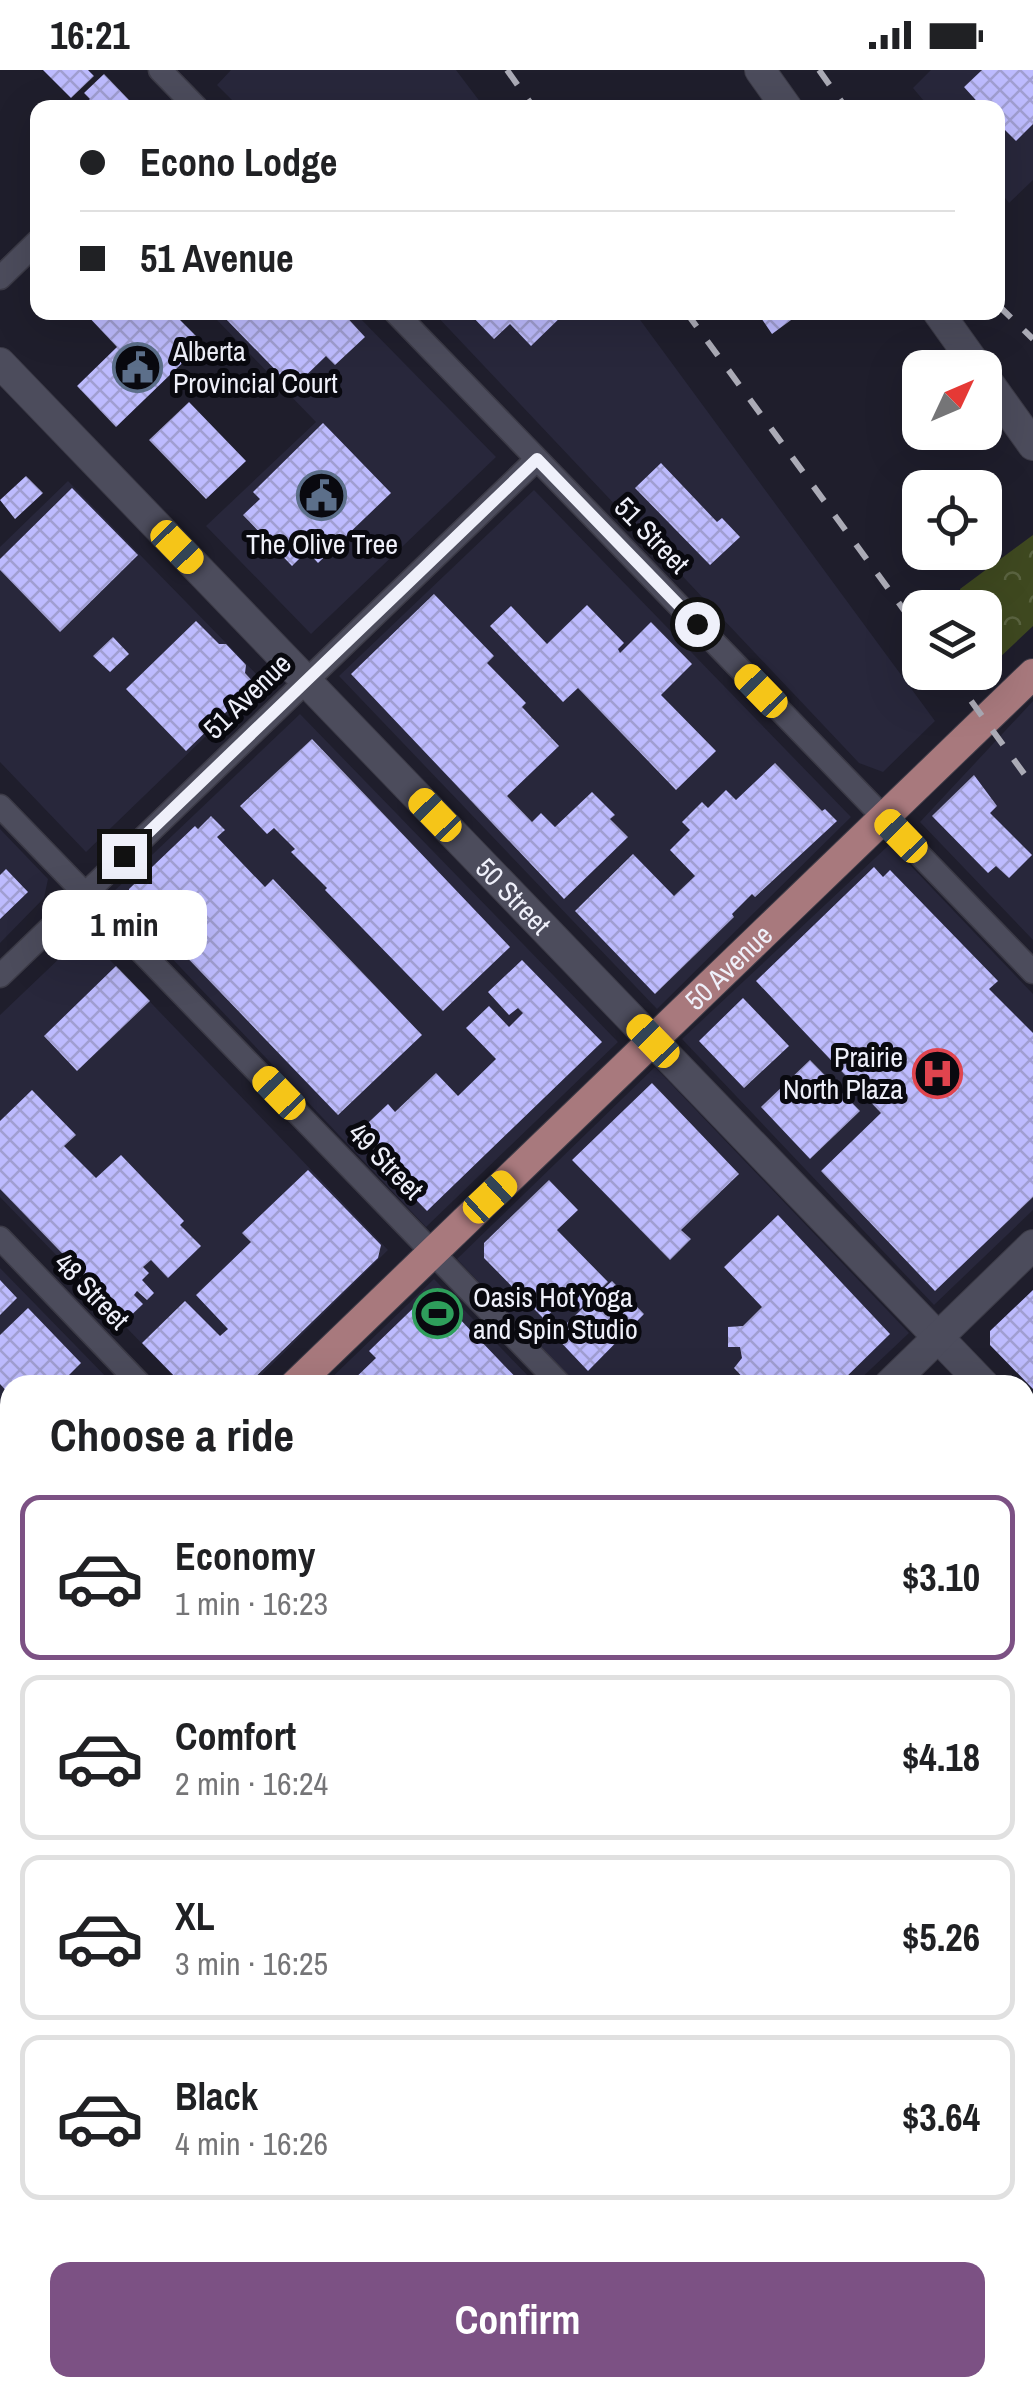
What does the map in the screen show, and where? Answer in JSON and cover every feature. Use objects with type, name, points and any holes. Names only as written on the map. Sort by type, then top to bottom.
[{"type":"main road","name":"50 Avenue","points":[[305,1375],[1033,674]]},
{"type":"street","points":[[160,70],[182,100]]},
{"type":"street","points":[[760,70],[782,100]]},
{"type":"street","points":[[0,278],[30,249]]},
{"type":"street","name":"51 Street","points":[[402,320],[1033,972]]},
{"type":"street","points":[[944,320],[965,350]]},
{"type":"street","name":"50 Street","points":[[0,363],[974,1375]]},
{"type":"street","points":[[1002,401],[1033,444]]},
{"type":"street","name":"51 Avenue","points":[[0,976],[537,459]]},
{"type":"street","name":"49 Street","points":[[0,806],[552,1375]]},
{"type":"street","name":"48 Street","points":[[0,1238],[132,1375]]},
{"type":"street","points":[[898,1375],[1033,1245]]},
{"type":"shaded area","points":[[231,70],[456,70],[479,100],[232,100],[217,85]]},
{"type":"shaded area","points":[[931,70],[1033,70],[1033,180],[1009,203],[1005,198],[1005,100],[923,100],[913,88]]},
{"type":"shaded area","points":[[217,320],[362,320],[496,457],[311,634],[206,526],[316,422]]},
{"type":"shaded area","points":[[441,320],[640,320],[902,676],[902,690],[912,690],[935,721],[883,772],[859,763]]},
{"type":"shaded area","points":[[68,481],[263,681],[86,852],[0,762],[0,547]]},
{"type":"shaded area","points":[[534,490],[851,817],[657,1009],[339,676]]},
{"type":"shaded area","points":[[1033,701],[1033,940],[920,822]]},
{"type":"shaded area","points":[[300,714],[618,1042],[426,1227],[111,894]]},
{"type":"shaded area","points":[[0,829],[48,879],[44,898],[0,943]]},
{"type":"shaded area","name":"Prairie North Plaza","points":[[890,844],[1033,994],[1033,1210],[934,1305],[682,1039]]},
{"type":"shaded area","points":[[85,934],[388,1250],[261,1375],[172,1375],[0,1197],[0,1015]]},
{"type":"shaded area","points":[[655,1067],[909,1333],[865,1375],[567,1375],[457,1259]]},
{"type":"shaded area","points":[[0,1268],[104,1375],[0,1375]]},
{"type":"shaded area","points":[[434,1279],[527,1375],[334,1375]]},
{"type":"green space","points":[[1033,535],[1033,626],[1002,655],[1002,590],[960,589],[986,570],[1002,570],[1002,558]]},
{"type":"building","points":[[43,70],[88,70],[94,76],[71,98]]},
{"type":"building","points":[[982,70],[1033,70],[1033,124],[1016,141],[1005,130],[1005,100],[976,100],[964,87]]},
{"type":"building","points":[[104,74],[129,100],[89,100],[84,93]]},
{"type":"building","name":"Alberta Provincial Court","points":[[92,320],[180,320],[203,343],[116,427],[77,386],[117,347]]},
{"type":"building","points":[[227,320],[349,320],[365,337],[335,365],[326,356],[293,388]]},
{"type":"building","points":[[476,320],[558,320],[531,346],[510,324],[494,339]]},
{"type":"building","points":[[762,320],[791,320],[772,334]]},
{"type":"building","points":[[189,402],[246,461],[206,499],[149,440]]},
{"type":"building","name":"The Olive Tree","points":[[323,423],[391,493],[318,563],[307,551],[292,566],[243,515],[260,499],[253,492]]},
{"type":"building","points":[[661,463],[717,522],[722,518],[740,537],[710,565],[635,488]]},
{"type":"building","points":[[26,476],[43,493],[15,519],[0,500]]},
{"type":"building","points":[[72,488],[138,555],[60,632],[0,570],[0,559]]},
{"type":"building","points":[[434,594],[494,656],[487,663],[526,703],[522,707],[559,746],[507,796],[532,822],[541,813],[555,827],[592,792],[615,815],[610,819],[628,837],[564,899],[351,674]]},
{"type":"building","points":[[587,605],[624,643],[618,649],[620,653],[651,622],[692,664],[661,695],[716,751],[676,790],[578,688],[563,702],[490,626],[511,606],[547,644]]},
{"type":"building","points":[[196,621],[246,665],[245,673],[255,684],[186,751],[126,689]]},
{"type":"building","points":[[113,637],[129,654],[110,672],[93,656]]},
{"type":"building","points":[[312,739],[510,947],[443,1011],[325,890],[291,852],[295,849],[274,828],[267,834],[240,806]]},
{"type":"building","points":[[775,763],[837,821],[755,897],[752,894],[732,914],[734,917],[655,994],[575,911],[633,854],[674,896],[695,876],[670,850],[690,830],[682,822],[702,802],[708,808],[726,790],[736,800]]},
{"type":"building","points":[[974,775],[997,806],[990,813],[1032,855],[1009,878],[996,866],[988,873],[932,816]]},
{"type":"building","points":[[211,816],[225,830],[217,837],[265,887],[273,879],[422,1035],[338,1115],[129,897],[129,889],[195,826],[198,829]]},
{"type":"building","name":"Prairie North Plaza","points":[[874,867],[883,877],[890,870],[998,981],[989,989],[1033,1033],[1033,1197],[935,1291],[821,1171],[881,1113],[756,981]]},
{"type":"building","points":[[6,869],[28,892],[0,919],[0,875]]},
{"type":"building","points":[[522,960],[602,1042],[427,1211],[354,1136],[388,1104],[395,1112],[436,1073],[458,1096],[496,1059],[466,1028],[489,1006],[509,1027],[523,1013],[518,1008],[509,1015],[488,992]]},
{"type":"building","points":[[116,966],[150,1001],[77,1071],[44,1036]]},
{"type":"building","points":[[743,998],[789,1046],[744,1088],[699,1041]]},
{"type":"building","points":[[810,1060],[860,1111],[810,1159],[761,1107]]},
{"type":"building","points":[[652,1083],[739,1174],[681,1230],[691,1239],[670,1260],[572,1160]]},
{"type":"building","points":[[32,1090],[76,1135],[64,1146],[96,1178],[121,1155],[184,1221],[180,1225],[201,1246],[168,1278],[151,1260],[143,1267],[149,1273],[142,1280],[154,1293],[147,1300],[137,1291],[134,1295],[143,1304],[124,1322],[0,1189],[0,1121]]},
{"type":"building","points":[[308,1170],[381,1245],[378,1258],[257,1375],[173,1375],[142,1343],[185,1301],[220,1336],[228,1329],[196,1295],[251,1242],[242,1233]]},
{"type":"building","points":[[549,1180],[578,1210],[557,1230],[608,1282],[580,1309],[568,1296],[544,1319],[484,1258],[484,1243]]},
{"type":"building","points":[[778,1215],[890,1334],[848,1375],[741,1375],[734,1368],[742,1358],[740,1347],[728,1347],[728,1327],[743,1326],[762,1307],[724,1267]]},
{"type":"building","points":[[0,1280],[17,1298],[0,1315]]},
{"type":"building","points":[[612,1281],[644,1314],[588,1371],[554,1335]]},
{"type":"building","points":[[432,1290],[513,1375],[358,1375],[376,1358],[369,1351]]},
{"type":"building","points":[[1033,1290],[1033,1375],[1019,1375],[990,1345],[990,1331]]},
{"type":"building","points":[[28,1308],[81,1363],[69,1375],[0,1375],[0,1335]]},
{"type":"railway","points":[[507,70],[528,100]]},
{"type":"railway","points":[[819,70],[840,100]]},
{"type":"railway","points":[[1005,312],[1033,339]]},
{"type":"railway","points":[[692,320],[902,607]]},
{"type":"railway","points":[[963,690],[1033,786]]},
{"type":"place","name":"Alberta Provincial Court","points":[[138,367]]},
{"type":"place","name":"The Olive Tree","points":[[322,496]]},
{"type":"place","name":"Prairie North Plaza","points":[[938,1073]]},
{"type":"place","name":"Oasis Hot Yoga and Spin Studio","points":[[438,1313]]},
{"type":"route","points":[[124,856],[537,459],[697,624]]}]
